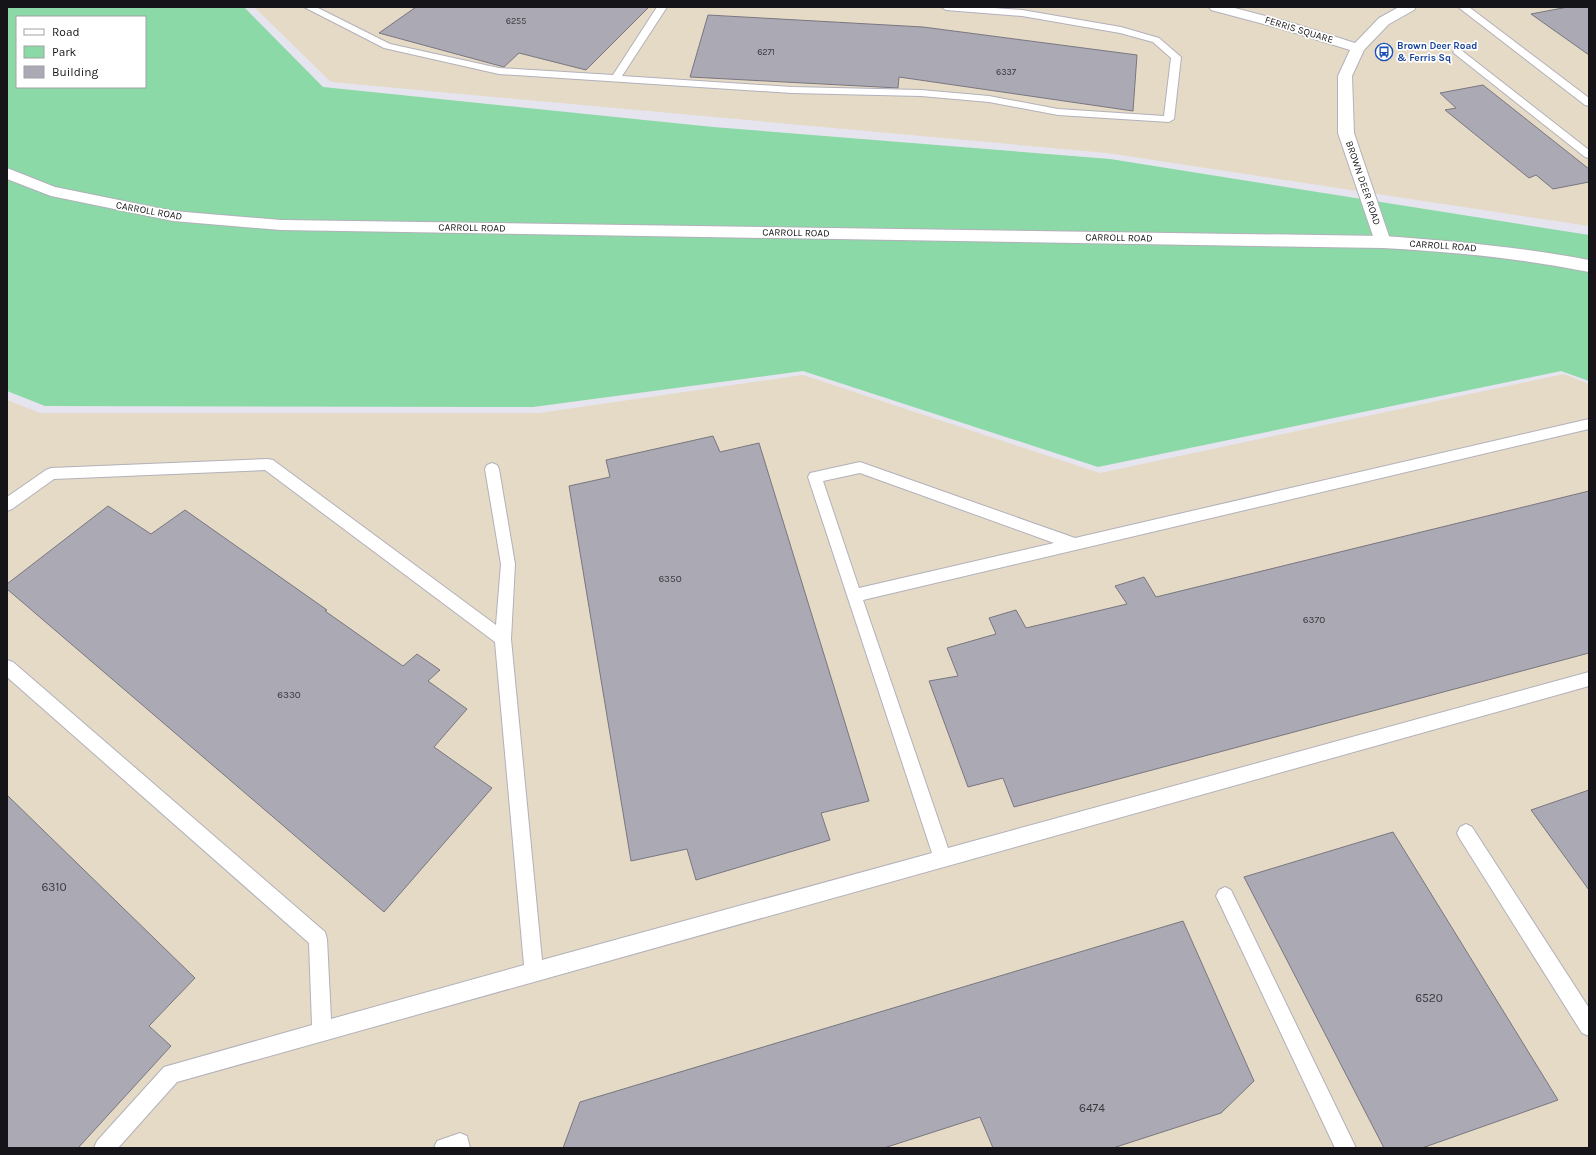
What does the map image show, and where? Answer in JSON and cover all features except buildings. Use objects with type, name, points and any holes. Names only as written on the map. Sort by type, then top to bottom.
[{"type":"main road","name":"FERRIS SQUARE","points":[[1216,7],[1287,26],[1358,48]]},
{"type":"main road","name":"BROWN DEER ROAD","points":[[1383,242],[1346,133],[1346,76],[1358,48],[1384,21],[1409,7]]},
{"type":"main road","name":"CARROLL ROAD","points":[[7,173],[51,191],[173,216],[281,225],[1383,242],[1464,247],[1543,257],[1589,266]]},
{"type":"lane","points":[[308,7],[387,46],[499,70],[792,90],[921,93],[988,99],[1058,112],[1169,119],[1176,57],[1156,40],[1121,30],[1022,13],[946,7]]},
{"type":"lane","points":[[616,78],[662,7]]},
{"type":"lane","points":[[1463,7],[1589,103]]},
{"type":"lane","points":[[1458,52],[1589,156]]},
{"type":"lane","points":[[854,596],[1589,424]]},
{"type":"lane","points":[[7,505],[51,474],[268,464],[503,639]]},
{"type":"lane","points":[[943,859],[815,477],[860,467],[1074,544]]},
{"type":"lane","points":[[492,469],[508,564],[503,639],[534,972]]},
{"type":"lane","points":[[7,667],[318,939],[322,1032]]},
{"type":"lane","points":[[104,1148],[171,1074],[1589,679]]},
{"type":"lane","points":[[1466,833],[1589,1026]]},
{"type":"lane","points":[[1225,896],[1346,1148]]},
{"type":"lane","points":[[444,1148],[460,1143],[460,1148]]},
{"type":"shaded area","points":[[254,7],[1589,7],[1589,226],[1107,153],[331,82]]},
{"type":"shaded area","points":[[1564,374],[1589,384],[1589,1148],[7,1148],[7,400],[40,413],[539,413],[803,375],[1100,473]]},
{"type":"green space","points":[[7,7],[244,7],[323,87],[713,127],[1110,159],[1589,235],[1589,381],[1561,371],[1098,467],[803,371],[533,407],[45,406],[7,391]]},
{"type":"place","name":"Brown Deer Road & Ferris Sq","points":[[1384,52]]}]
